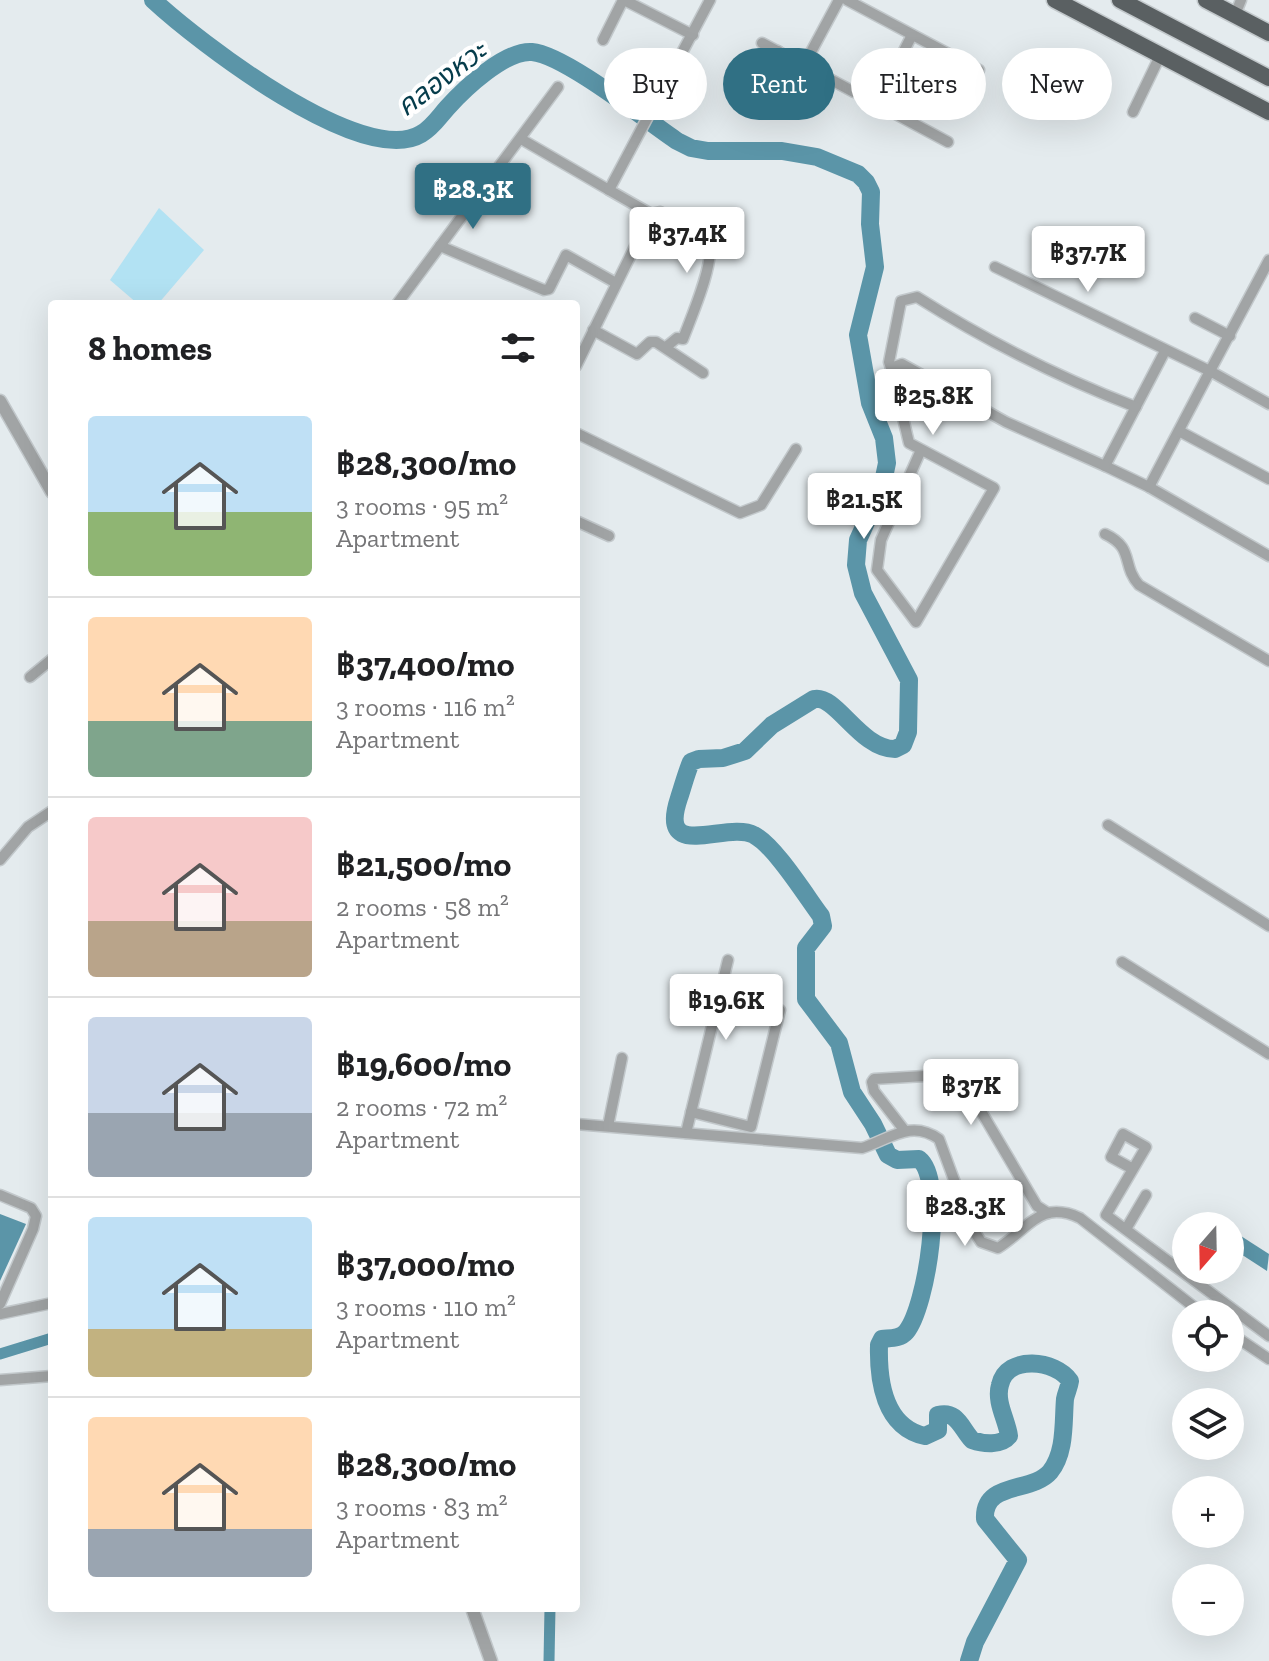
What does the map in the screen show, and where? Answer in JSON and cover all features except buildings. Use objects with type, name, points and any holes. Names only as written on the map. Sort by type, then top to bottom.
[{"type":"highway","points":[[1055,0],[1269,112]]},
{"type":"highway","points":[[1120,0],[1269,78]]},
{"type":"highway","points":[[1206,0],[1238,8],[1269,33]]},
{"type":"street","points":[[603,40],[623,0],[693,35]]},
{"type":"street","points":[[609,190],[710,0]]},
{"type":"street","points":[[813,48],[839,0]]},
{"type":"street","points":[[847,0],[937,48]]},
{"type":"street","points":[[912,35],[877,104],[948,142]]},
{"type":"street","points":[[762,43],[772,48]]},
{"type":"street","points":[[1133,112],[1160,56]]},
{"type":"street","points":[[400,300],[558,87]]},
{"type":"street","points":[[521,139],[651,214],[660,212],[702,235],[710,249],[705,275],[683,339],[677,338],[666,347]]},
{"type":"street","points":[[580,358],[651,214]]},
{"type":"street","points":[[440,246],[543,290],[549,289],[566,255],[616,283]]},
{"type":"street","points":[[1149,487],[1269,260]]},
{"type":"street","points":[[995,267],[1210,371],[1269,404]]},
{"type":"street","points":[[921,450],[881,540],[877,570],[916,622],[994,488],[909,443],[889,362],[901,301],[917,297],[973,332],[1063,379],[1136,407]]},
{"type":"street","points":[[1195,318],[1230,336]]},
{"type":"street","points":[[593,330],[637,354],[652,342],[666,347],[703,373]]},
{"type":"street","points":[[1105,466],[1165,351]]},
{"type":"street","points":[[891,368],[902,364],[1006,422],[1149,487],[1269,556]]},
{"type":"street","points":[[0,401],[48,485]]},
{"type":"street","points":[[1179,431],[1269,479]]},
{"type":"street","points":[[580,435],[740,513],[761,505],[796,449]]},
{"type":"street","points":[[580,523],[609,536]]},
{"type":"street","points":[[1105,534],[1121,543],[1127,553],[1131,573],[1139,585],[1269,661]]},
{"type":"street","points":[[30,677],[48,662]]},
{"type":"street","points":[[0,860],[28,827],[48,814]]},
{"type":"street","points":[[1108,825],[1269,926]]},
{"type":"street","points":[[686,1133],[728,960]]},
{"type":"street","points":[[1122,962],[1269,1054]]},
{"type":"street","points":[[691,1112],[751,1127],[780,1010]]},
{"type":"street","points":[[608,1126],[622,1058]]},
{"type":"street","points":[[903,1131],[874,1091],[874,1079],[959,1074],[1037,1206],[1048,1213]]},
{"type":"street","points":[[580,1124],[862,1148],[903,1131],[928,1131],[939,1139],[971,1226],[981,1242],[998,1248],[1034,1218],[1048,1213],[1071,1214],[1185,1300]]},
{"type":"street","points":[[1133,1169],[1106,1215],[1269,1336]]},
{"type":"street","points":[[0,1195],[31,1208],[36,1216],[0,1304]]},
{"type":"street","points":[[1126,1229],[1146,1195]]},
{"type":"street","points":[[0,1314],[48,1304]]},
{"type":"street","points":[[1244,1342],[1269,1359]]},
{"type":"street","points":[[0,1380],[48,1376]]},
{"type":"street","points":[[473,1612],[491,1661]]},
{"type":"shaded area","points":[[159,208],[204,250],[161,300],[133,300],[110,280]]},
{"type":"shaded area","points":[[0,1214],[26,1224],[0,1281]]},
{"type":"shaded area","points":[[1244,1238],[1269,1254],[1267,1271],[1244,1256]]},
{"type":"waterway","name":"คลองหวะ","points":[[153,0],[205,43],[282,96],[322,118],[361,134],[395,140],[421,134],[486,72],[510,57],[532,52],[564,64],[584,76],[691,148],[708,151],[782,151],[817,157],[858,174],[871,192],[870,224],[875,267],[858,335],[870,403],[884,438],[887,463],[882,487],[858,540],[856,565],[863,593],[909,680],[908,732],[903,745],[895,749],[882,747],[860,732],[831,705],[814,699],[772,725],[745,751],[723,758],[691,762],[675,818],[678,830],[686,835],[728,832],[754,835],[771,849],[799,884],[821,916],[823,926],[806,948],[806,999],[839,1043],[852,1092],[888,1155],[897,1160],[919,1159],[927,1171],[932,1216],[921,1297],[906,1332],[898,1337],[882,1339],[879,1345],[882,1387],[892,1412],[900,1423],[925,1436],[938,1430],[938,1415],[944,1414],[958,1421],[972,1440],[997,1443],[1009,1436],[999,1391],[1004,1375],[1012,1368],[1044,1365],[1054,1368],[1070,1381],[1065,1399],[1061,1446],[1050,1472],[1032,1483],[1000,1493],[986,1507],[985,1519],[1018,1560],[975,1642],[969,1661]]},
{"type":"waterway","points":[[0,1354],[48,1339]]},
{"type":"waterway","points":[[549,1661],[550,1612]]}]
